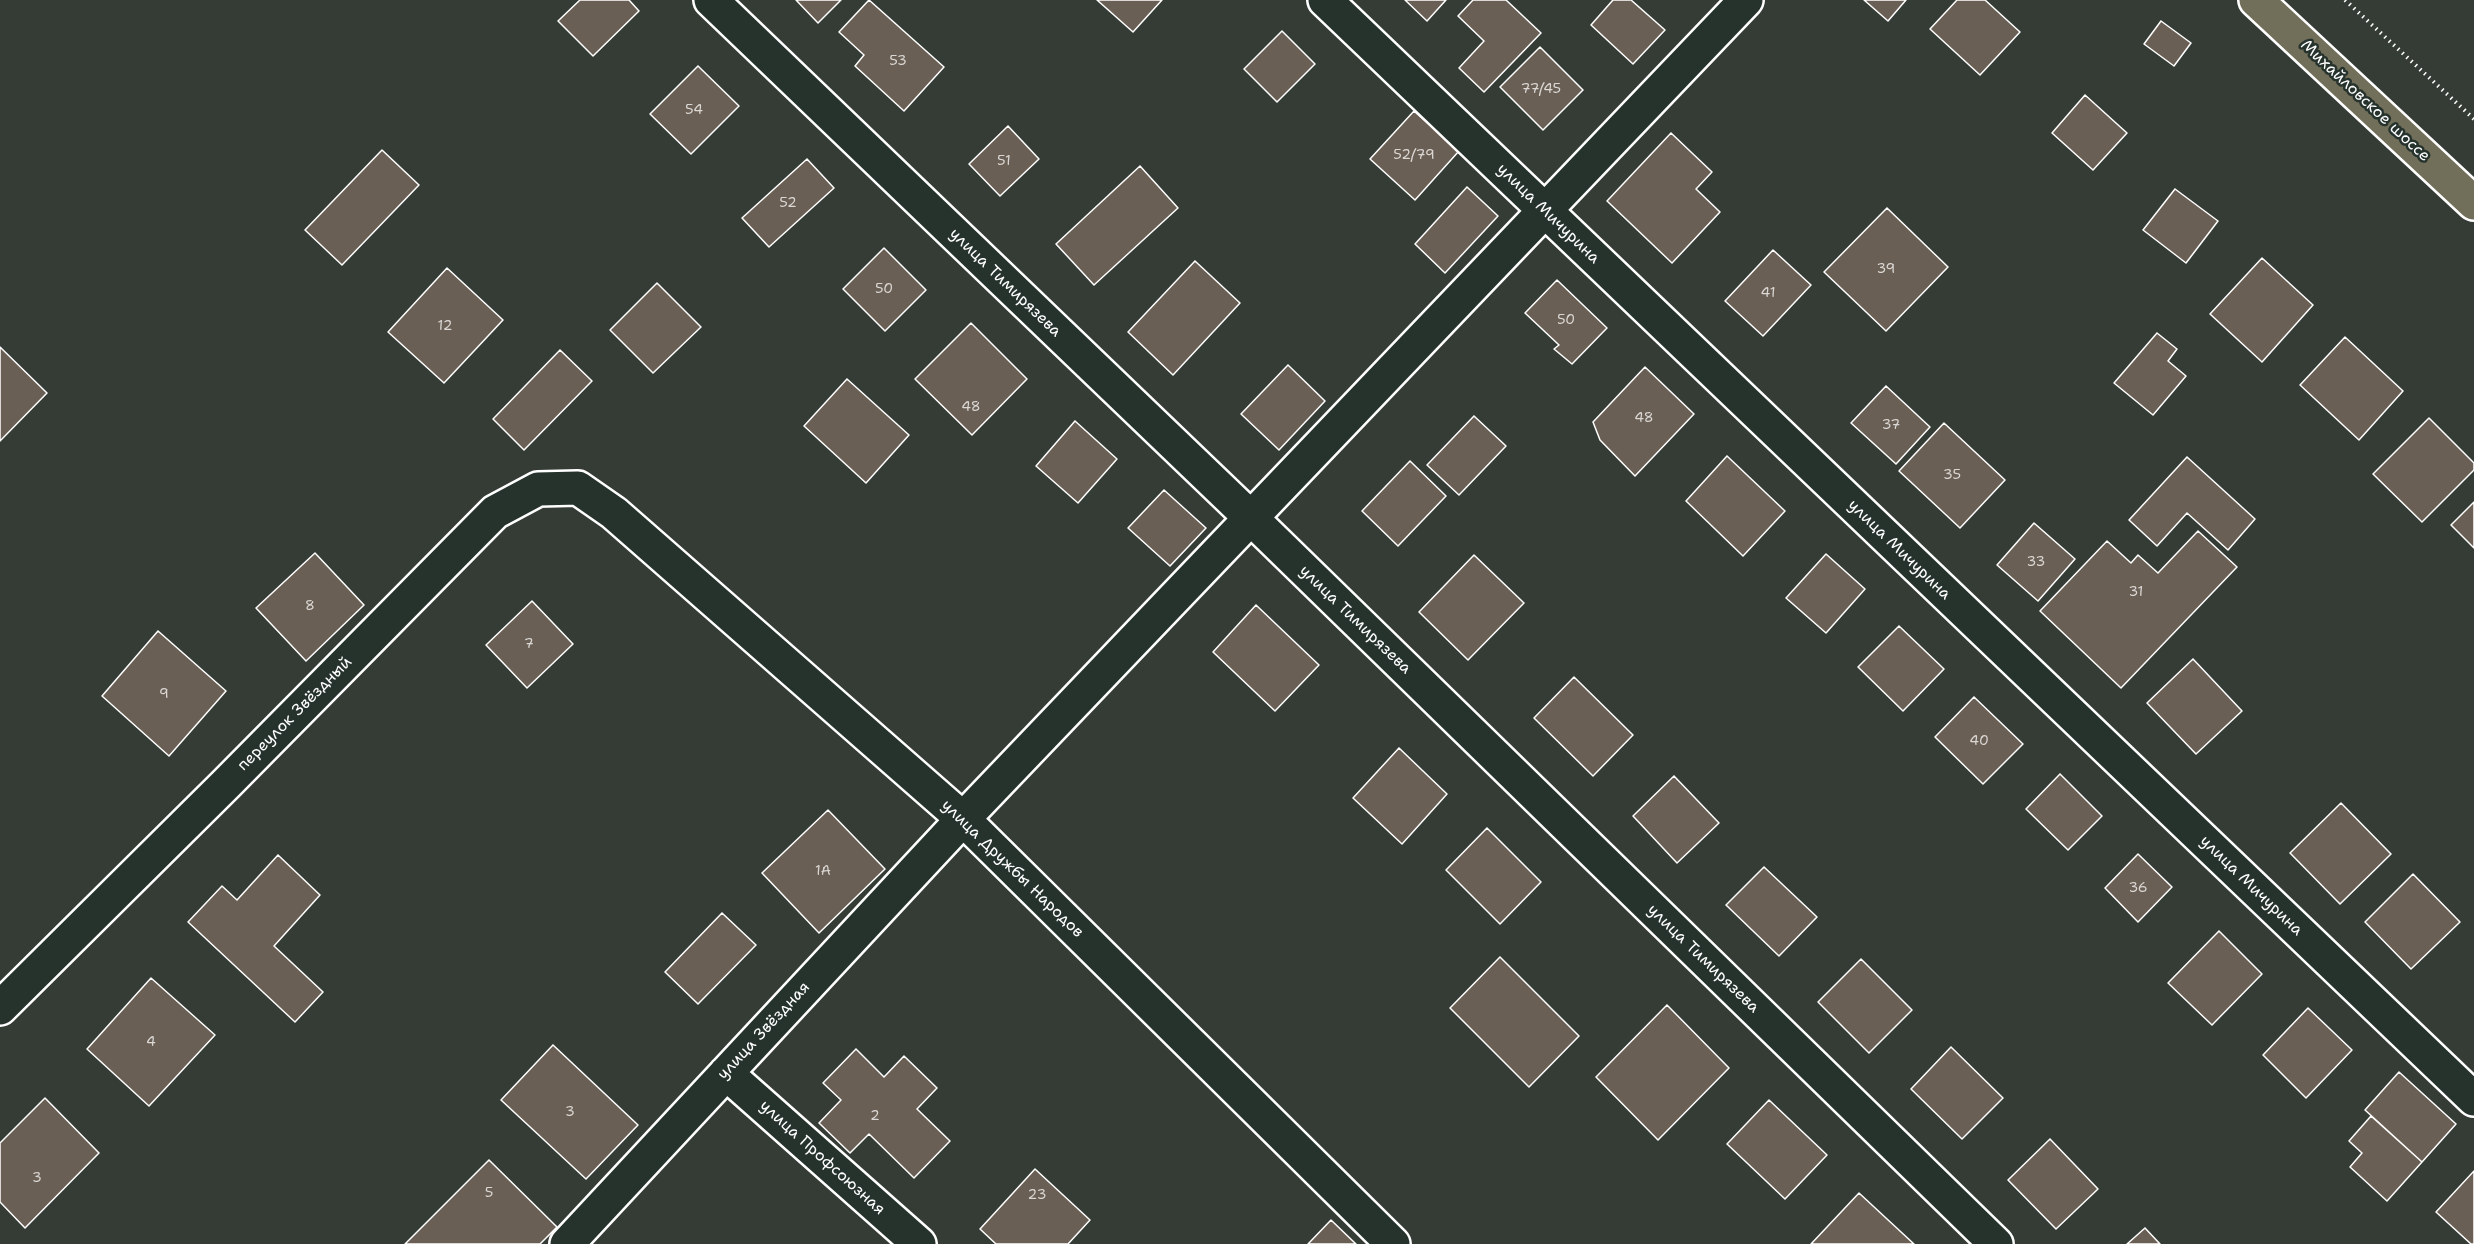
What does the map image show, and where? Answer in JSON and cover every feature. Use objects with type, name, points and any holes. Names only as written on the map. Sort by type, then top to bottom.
[{"type":"main road","name":"Михайловское шоссе","points":[[2256,0],[2474,203]]},
{"type":"street","name":"улица Тимирязева","points":[[711,0],[1251,519],[1996,1244]]},
{"type":"street","name":"улица Мичурина","points":[[1325,0],[2474,1099]]},
{"type":"street","name":"улица Звёздная","points":[[567,1244],[963,819],[1746,0]]},
{"type":"street","name":"переулок Звёздный","points":[[0,1008],[495,512],[538,489],[578,488],[614,513]]},
{"type":"street","name":"улица Дружбы Народов","points":[[614,513],[963,819],[1393,1244]]},
{"type":"street","name":"улица Профсоюзная","points":[[726,1073],[919,1244]]},
{"type":"path","points":[[2345,0],[2474,120]]},
{"type":"building","points":[[580,0],[629,0],[639,11],[593,56],[558,21]]},
{"type":"building","points":[[796,0],[841,0],[818,23]]},
{"type":"building","points":[[869,0],[944,67],[904,111],[855,66],[864,55],[839,32]]},
{"type":"building","points":[[1097,0],[1162,0],[1133,32]]},
{"type":"building","points":[[1405,0],[1446,0],[1427,21]]},
{"type":"building","points":[[1473,0],[1506,0],[1541,33],[1484,92],[1459,68],[1484,41],[1458,16]]},
{"type":"building","points":[[1613,0],[1631,0],[1665,30],[1633,64],[1591,25]]},
{"type":"building","points":[[1864,0],[1906,0],[1888,21]]},
{"type":"building","points":[[1957,0],[1985,0],[2020,32],[1980,75],[1930,29]]},
{"type":"building","points":[[2161,21],[2191,43],[2174,66],[2144,44]]},
{"type":"building","points":[[1282,31],[1315,64],[1277,102],[1244,69]]},
{"type":"building","points":[[1540,47],[1583,90],[1543,130],[1500,87]]},
{"type":"building","points":[[698,66],[739,106],[691,154],[650,114]]},
{"type":"building","points":[[2085,95],[2127,133],[2093,170],[2052,133]]},
{"type":"building","points":[[1414,111],[1459,151],[1415,200],[1370,159]]},
{"type":"building","points":[[1008,126],[1039,159],[1000,196],[969,164]]},
{"type":"building","points":[[1671,133],[1712,172],[1696,189],[1720,212],[1672,263],[1607,201]]},
{"type":"building","points":[[382,150],[419,185],[342,265],[305,230]]},
{"type":"building","points":[[807,159],[834,188],[769,247],[742,218]]},
{"type":"building","points":[[1140,166],[1178,208],[1094,285],[1056,244]]},
{"type":"building","points":[[1467,187],[1498,216],[1445,273],[1415,244]]},
{"type":"building","points":[[2175,189],[2218,221],[2186,263],[2143,230]]},
{"type":"building","points":[[1887,208],[1948,267],[1886,331],[1824,272]]},
{"type":"building","points":[[884,248],[926,290],[885,331],[843,289]]},
{"type":"building","points":[[1773,250],[1811,285],[1763,336],[1725,301]]},
{"type":"building","points":[[2262,258],[2313,305],[2262,362],[2210,314]]},
{"type":"building","points":[[1195,261],[1240,303],[1173,375],[1128,332]]},
{"type":"building","points":[[447,268],[503,320],[444,383],[388,332]]},
{"type":"building","points":[[1557,280],[1607,328],[1572,364],[1554,349],[1559,345],[1525,313]]},
{"type":"building","points":[[657,283],[701,327],[653,373],[610,330]]},
{"type":"building","points":[[971,323],[1027,379],[972,435],[915,379]]},
{"type":"building","points":[[2157,333],[2177,349],[2168,361],[2186,376],[2153,415],[2114,383]]},
{"type":"building","points":[[2345,337],[2403,391],[2359,440],[2300,385]]},
{"type":"building","points":[[0,347],[47,393],[0,441]]},
{"type":"building","points":[[560,350],[592,381],[524,450],[493,419]]},
{"type":"building","points":[[1288,365],[1325,401],[1279,450],[1241,414]]},
{"type":"building","points":[[1645,367],[1694,414],[1635,476],[1600,440],[1593,422]]},
{"type":"building","points":[[847,379],[909,435],[866,483],[804,426]]},
{"type":"building","points":[[1886,386],[1930,427],[1896,464],[1851,423]]},
{"type":"building","points":[[1474,416],[1506,446],[1459,495],[1427,465]]},
{"type":"building","points":[[2429,418],[2474,463],[2474,470],[2422,522],[2373,474]]},
{"type":"building","points":[[1075,421],[1117,459],[1078,503],[1036,466]]},
{"type":"building","points":[[1944,423],[2005,480],[1960,528],[1899,471]]},
{"type":"building","points":[[1727,456],[1785,511],[1743,556],[1686,501]]},
{"type":"building","points":[[2187,457],[2255,519],[2228,550],[2187,513],[2157,546],[2129,520]]},
{"type":"building","points":[[1410,461],[1446,496],[1398,546],[1362,511]]},
{"type":"building","points":[[1164,490],[1206,528],[1170,566],[1128,528]]},
{"type":"building","points":[[2474,502],[2474,548],[2451,525]]},
{"type":"building","points":[[2034,523],[2075,559],[2038,601],[1997,565]]},
{"type":"building","points":[[2198,531],[2237,567],[2121,688],[2040,611],[2107,541],[2131,563],[2138,555],[2158,573]]},
{"type":"building","points":[[315,553],[364,605],[306,661],[256,608]]},
{"type":"building","points":[[1826,554],[1865,589],[1826,633],[1786,598]]},
{"type":"building","points":[[1474,555],[1524,603],[1468,660],[1419,612]]},
{"type":"building","points":[[532,601],[573,644],[527,688],[486,645]]},
{"type":"building","points":[[1256,605],[1319,665],[1275,711],[1213,652]]},
{"type":"building","points":[[1899,626],[1944,669],[1903,711],[1858,667]]},
{"type":"building","points":[[158,631],[226,691],[169,756],[102,696]]},
{"type":"building","points":[[2193,659],[2242,711],[2196,754],[2147,703]]},
{"type":"building","points":[[1574,677],[1633,735],[1593,776],[1534,718]]},
{"type":"building","points":[[1974,697],[2023,744],[1983,784],[1935,737]]},
{"type":"building","points":[[1399,748],[1447,794],[1402,844],[1353,798]]},
{"type":"building","points":[[2060,774],[2102,816],[2068,850],[2026,809]]},
{"type":"building","points":[[1674,776],[1719,823],[1677,863],[1633,816]]},
{"type":"building","points":[[2341,803],[2391,854],[2340,904],[2290,853]]},
{"type":"building","points":[[828,810],[885,869],[819,933],[762,873]]},
{"type":"building","points":[[1487,828],[1541,882],[1500,924],[1446,870]]},
{"type":"building","points":[[2138,854],[2172,887],[2138,922],[2105,888]]},
{"type":"building","points":[[278,855],[320,895],[274,946],[323,992],[295,1022],[188,922],[222,886],[237,900]]},
{"type":"building","points":[[1764,867],[1817,917],[1779,956],[1726,905]]},
{"type":"building","points":[[2413,874],[2460,922],[2411,969],[2365,922]]},
{"type":"building","points":[[722,913],[756,945],[698,1004],[665,972]]},
{"type":"building","points":[[2219,931],[2262,974],[2212,1025],[2168,983]]},
{"type":"building","points":[[1500,957],[1579,1036],[1529,1087],[1450,1008]]},
{"type":"building","points":[[1861,959],[1912,1010],[1869,1053],[1818,1002]]},
{"type":"building","points":[[151,978],[215,1035],[149,1106],[87,1049]]},
{"type":"building","points":[[1667,1005],[1729,1068],[1658,1140],[1596,1077]]},
{"type":"building","points":[[2308,1008],[2352,1050],[2306,1098],[2263,1055]]},
{"type":"building","points":[[553,1045],[638,1125],[586,1179],[501,1100]]},
{"type":"building","points":[[1951,1047],[2003,1098],[1962,1139],[1911,1089]]},
{"type":"building","points":[[856,1049],[884,1077],[904,1056],[937,1088],[917,1109],[950,1141],[914,1178],[869,1134],[850,1153],[819,1123],[841,1100],[823,1083]]},
{"type":"building","points":[[2399,1072],[2456,1124],[2422,1162],[2365,1110]]},
{"type":"building","points":[[45,1098],[99,1153],[25,1228],[0,1202],[0,1143]]},
{"type":"building","points":[[1769,1100],[1827,1155],[1785,1199],[1727,1144]]},
{"type":"building","points":[[2371,1116],[2422,1162],[2387,1201],[2350,1167],[2362,1153],[2349,1141]]},
{"type":"building","points":[[2050,1139],[2098,1189],[2056,1229],[2008,1180]]},
{"type":"building","points":[[489,1160],[557,1227],[540,1244],[405,1244]]},
{"type":"building","points":[[1035,1169],[1090,1220],[1068,1244],[996,1244],[980,1229]]},
{"type":"building","points":[[2474,1171],[2474,1244],[2471,1244],[2436,1212]]},
{"type":"building","points":[[1859,1193],[1914,1244],[1811,1244]]},
{"type":"building","points":[[1331,1220],[1356,1244],[1308,1244]]},
{"type":"building","points":[[2145,1228],[2160,1244],[2127,1244]]}]
